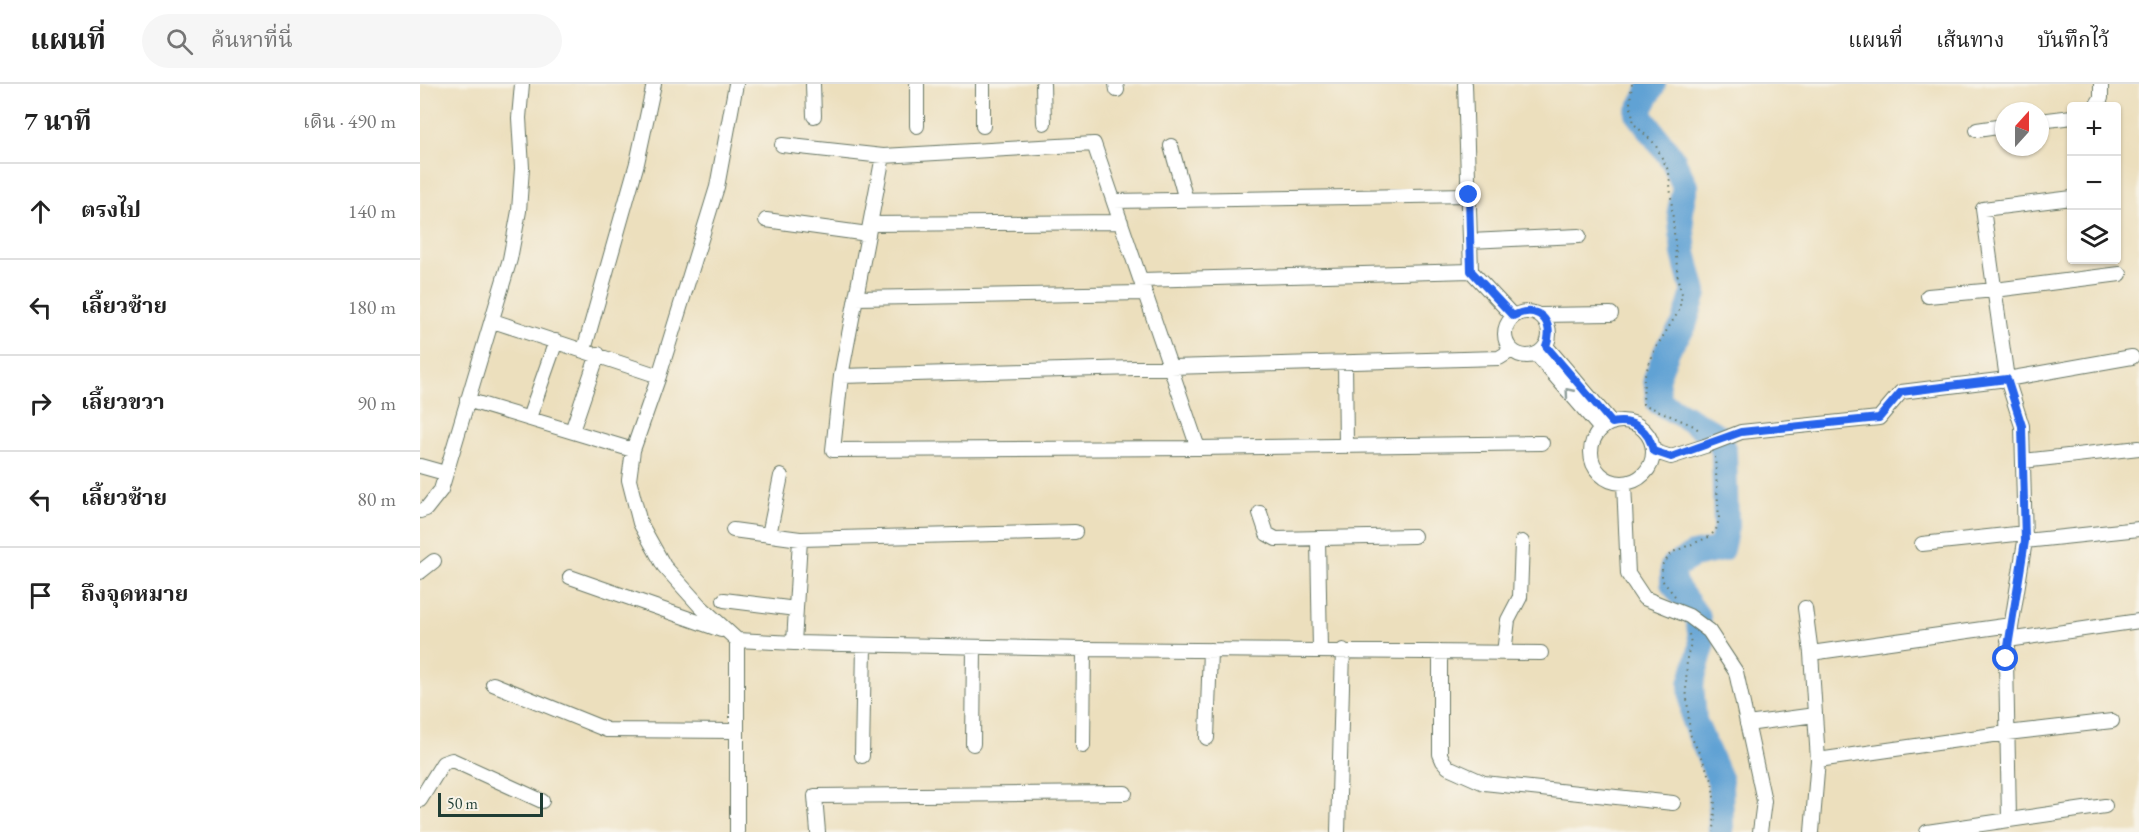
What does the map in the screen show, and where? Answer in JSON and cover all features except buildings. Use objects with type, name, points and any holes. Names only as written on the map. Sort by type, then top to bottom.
[{"type":"street","points":[[420,511],[426,509],[441,490],[510,259],[519,211],[522,168],[519,118],[522,84]]},
{"type":"street","points":[[572,431],[654,84]]},
{"type":"street","points":[[736,84],[717,187],[659,376],[633,450],[629,480],[640,523],[663,566],[700,606],[733,636],[737,731],[737,832]]},
{"type":"street","points":[[813,84],[814,116]]},
{"type":"street","points":[[917,84],[917,126]]},
{"type":"street","points":[[983,84],[983,126]]},
{"type":"street","points":[[1043,84],[1044,123]]},
{"type":"street","points":[[1465,84],[1471,271],[1513,316]]},
{"type":"street","points":[[2098,102],[2101,98],[2101,84]]},
{"type":"street","points":[[2049,120],[2067,118]]},
{"type":"street","points":[[1977,130],[1995,127]]},
{"type":"street","points":[[782,145],[883,156],[1094,144],[1198,448]]},
{"type":"street","points":[[1171,146],[1186,200]]},
{"type":"street","points":[[883,156],[841,376],[833,450],[1542,443]]},
{"type":"street","points":[[1114,201],[1469,195]]},
{"type":"street","points":[[2009,819],[2006,659],[2025,537],[2022,426],[2007,379],[1983,209],[2067,199]]},
{"type":"street","points":[[766,220],[869,229],[1121,222]]},
{"type":"street","points":[[1470,241],[1579,236]]},
{"type":"street","points":[[856,298],[1471,271]]},
{"type":"street","points":[[1928,296],[2120,274]]},
{"type":"street","points":[[1540,315],[1545,320],[1550,333],[1541,350],[1524,356],[1512,350],[1507,344],[1505,329],[1513,316],[1526,311],[1540,315],[1611,314]]},
{"type":"street","points":[[493,321],[659,376]]},
{"type":"street","points":[[529,418],[556,342]]},
{"type":"street","points":[[841,376],[1499,358],[1512,350]]},
{"type":"street","points":[[1541,350],[1606,426]]},
{"type":"street","points":[[1653,451],[1671,457],[1741,432],[1879,418],[1901,392],[2007,379],[2132,357]]},
{"type":"street","points":[[1345,362],[1346,446]]},
{"type":"street","points":[[467,400],[633,450]]},
{"type":"street","points":[[1621,421],[1639,426],[1652,441],[1653,451],[1648,470],[1637,480],[1624,483],[1608,479],[1595,468],[1591,452],[1593,443],[1606,426],[1621,421]]},
{"type":"street","points":[[2023,461],[2139,448]]},
{"type":"street","points":[[420,466],[446,473]]},
{"type":"street","points":[[769,535],[781,476]]},
{"type":"street","points":[[1624,483],[1628,574],[1644,598],[1689,616],[1709,631],[1736,672],[1764,801],[1760,832]]},
{"type":"street","points":[[1260,513],[1267,534],[1271,538],[1414,536]]},
{"type":"street","points":[[1922,544],[2139,529]]},
{"type":"street","points":[[733,530],[800,539],[1076,532]]},
{"type":"street","points":[[794,643],[800,539]]},
{"type":"street","points":[[1318,539],[1320,650]]},
{"type":"street","points":[[1504,653],[1508,620],[1520,597],[1522,542]]},
{"type":"street","points":[[420,572],[434,561]]},
{"type":"street","points":[[570,577],[733,636],[794,643],[1084,649],[1541,653]]},
{"type":"street","points":[[724,600],[796,609]]},
{"type":"street","points":[[1805,608],[1811,652],[1818,760],[1812,832]]},
{"type":"street","points":[[2008,640],[2139,621]]},
{"type":"street","points":[[1811,652],[2011,625]]},
{"type":"street","points":[[862,756],[864,645]]},
{"type":"street","points":[[973,744],[974,647]]},
{"type":"street","points":[[1083,746],[1084,649]]},
{"type":"street","points":[[1207,738],[1210,650]]},
{"type":"street","points":[[1338,832],[1343,650]]},
{"type":"street","points":[[1440,652],[1440,754],[1448,767],[1485,783],[1673,803]]},
{"type":"street","points":[[493,684],[607,730],[737,731]]},
{"type":"street","points":[[1747,724],[1815,716]]},
{"type":"street","points":[[1818,760],[2007,733],[2112,721]]},
{"type":"street","points":[[420,800],[443,763],[452,760],[542,801]]},
{"type":"street","points":[[818,832],[815,796],[1125,793]]},
{"type":"street","points":[[1927,832],[2105,806]]},
{"type":"waterway","points":[[1653,84],[1638,113],[1673,160],[1685,186],[1680,211],[1684,253],[1694,293],[1684,325],[1668,348],[1656,379],[1659,402],[1718,436],[1724,452],[1726,526],[1721,549],[1693,555],[1673,567],[1673,583],[1698,618],[1702,646],[1691,684],[1694,721],[1720,781],[1721,832]]},
{"type":"route","points":[[1469,195],[1471,271],[1513,316],[1526,311],[1540,315],[1545,320],[1550,333],[1546,346],[1612,423],[1631,422],[1639,426],[1652,441],[1653,451],[1671,457],[1741,432],[1879,418],[1901,392],[2007,379],[2022,426],[2025,541],[2006,659]]}]
